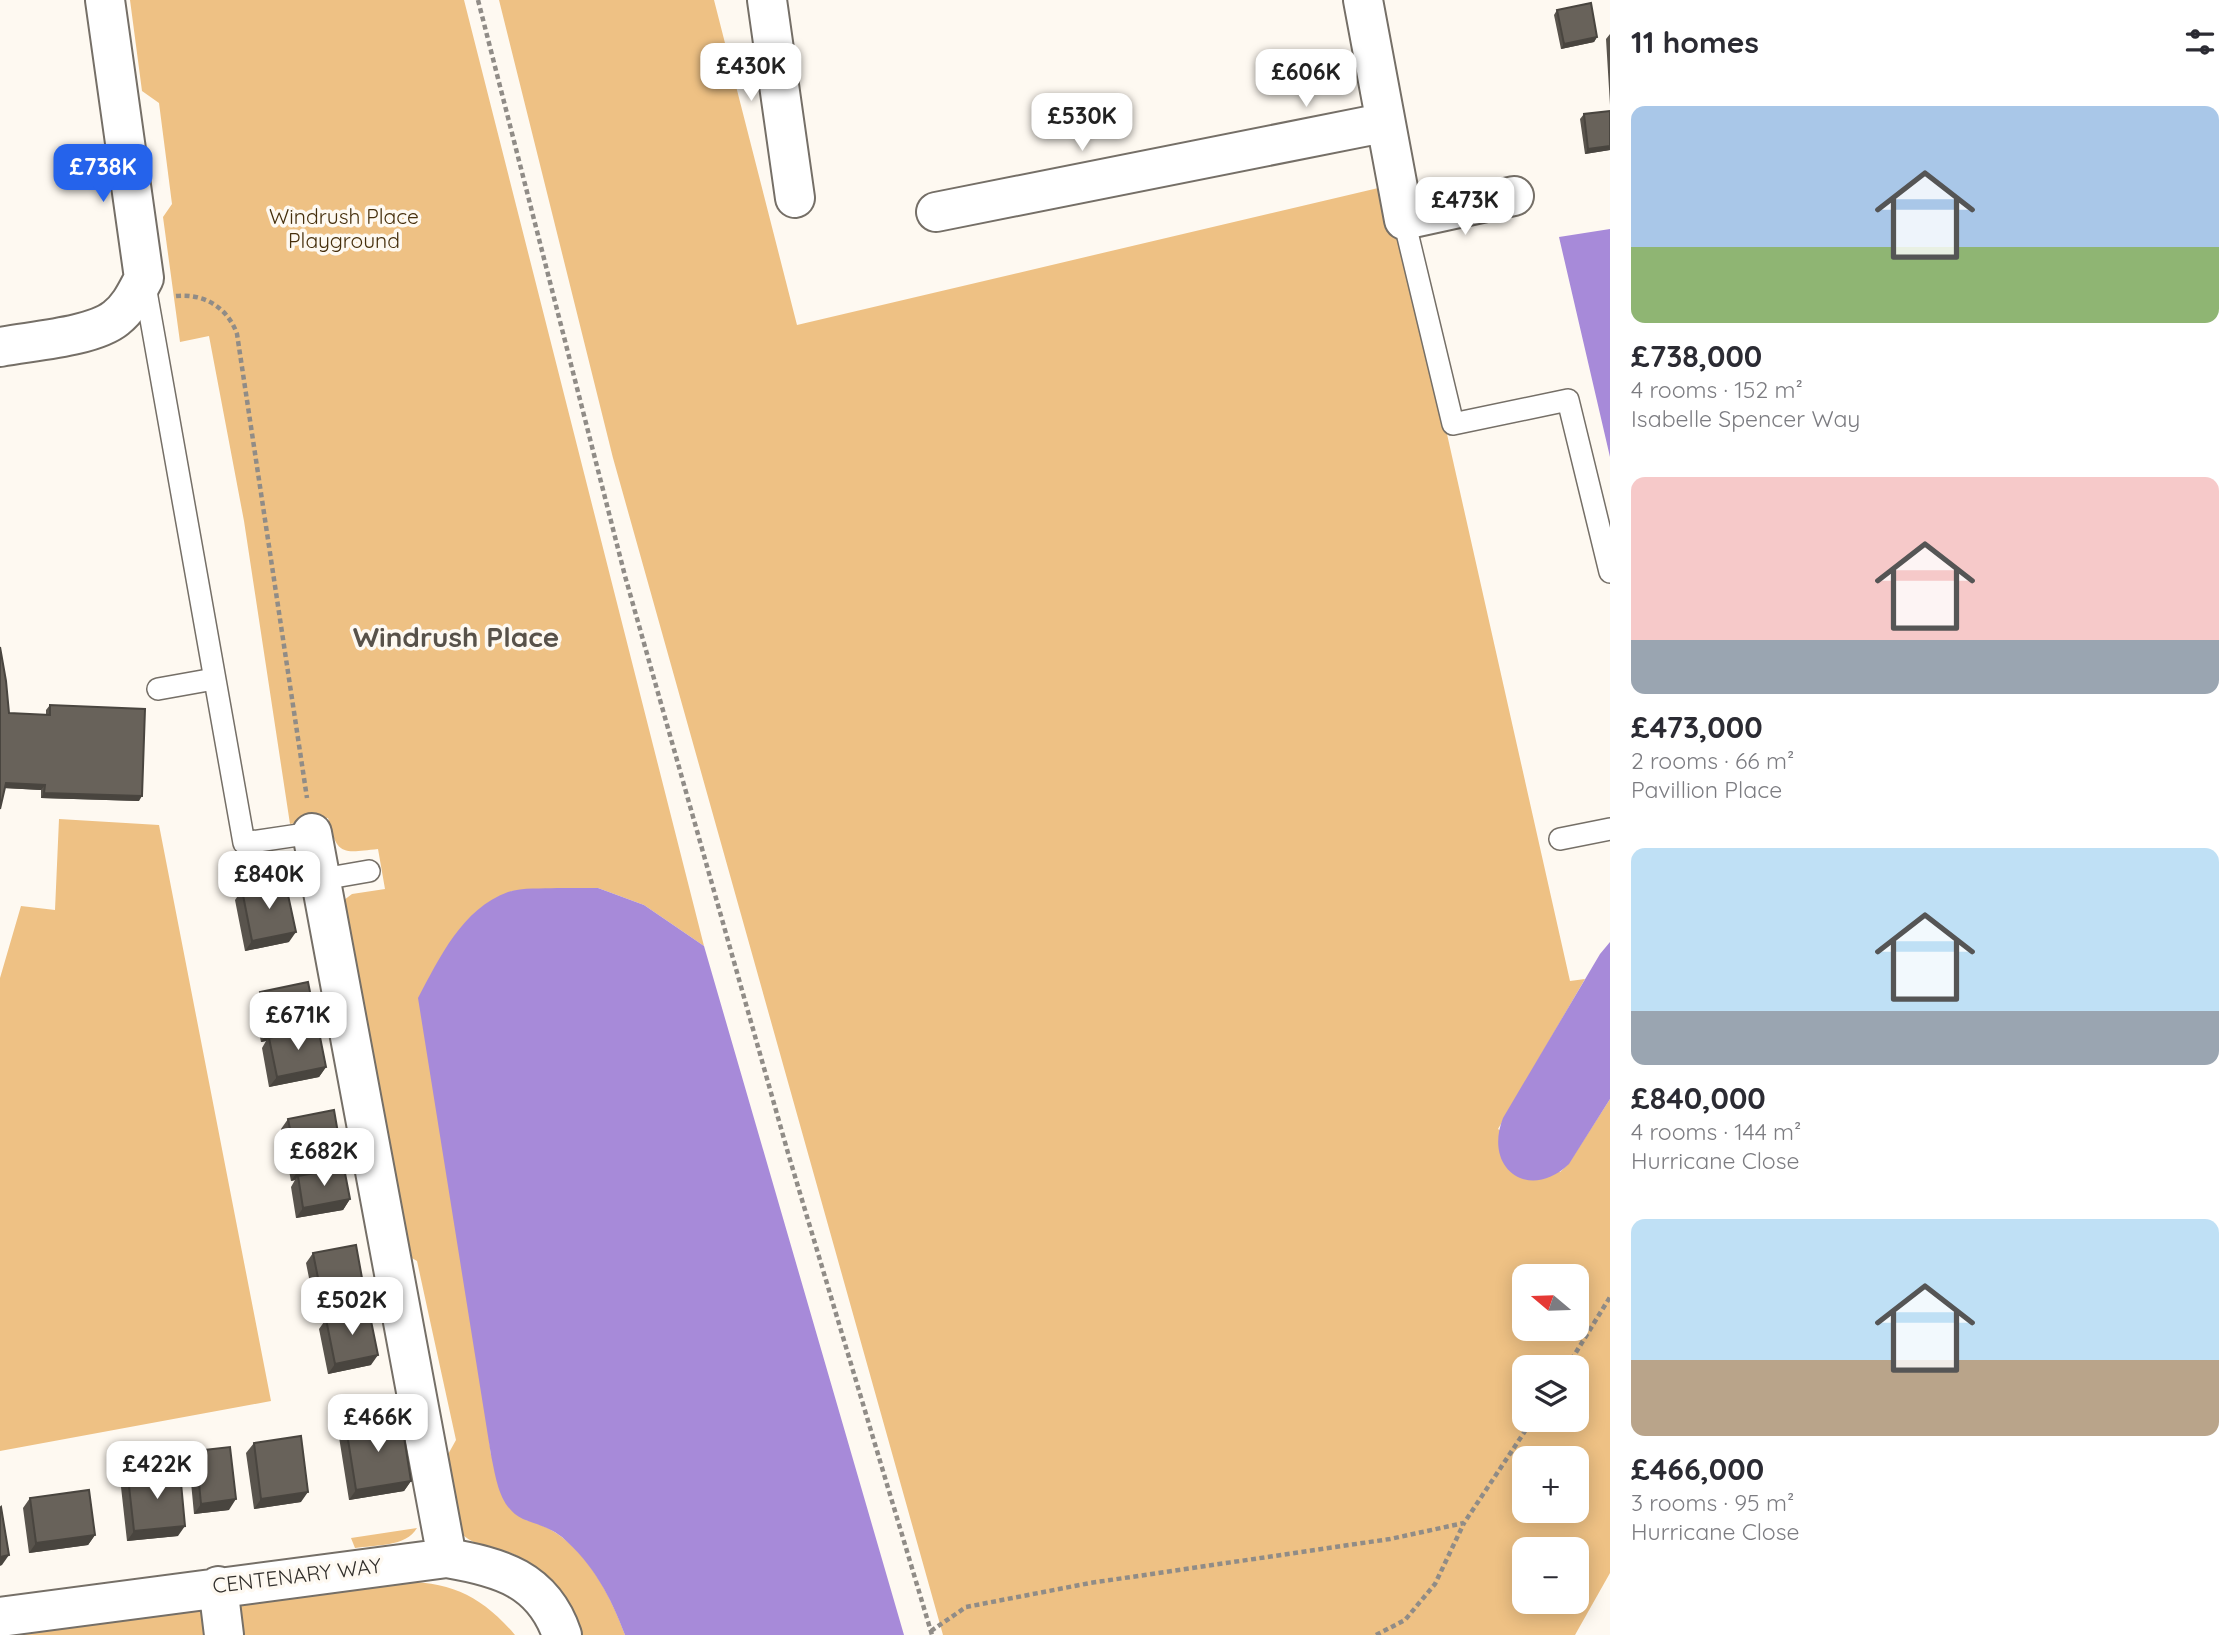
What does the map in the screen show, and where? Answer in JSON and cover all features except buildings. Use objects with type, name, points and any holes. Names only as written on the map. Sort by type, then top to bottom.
[{"type":"street","points":[[0,347],[88,330],[115,320],[146,289],[105,0]]},
{"type":"street","points":[[767,0],[795,198]]},
{"type":"street","points":[[1363,0],[1383,123],[1404,220],[1514,197]]},
{"type":"street","points":[[936,212],[1383,123]]},
{"type":"street","points":[[312,833],[323,878],[447,1558]]},
{"type":"street","name":"CENTENARY WAY","points":[[0,1617],[218,1586],[447,1558],[484,1564],[530,1585],[557,1620],[562,1635]]},
{"type":"street","points":[[218,1586],[224,1635]]},
{"type":"lane","points":[[1404,220],[1453,424],[1568,400],[1610,572]]},
{"type":"lane","points":[[146,289],[244,843],[312,833]]},
{"type":"lane","points":[[158,689],[214,679]]},
{"type":"lane","points":[[1560,839],[1610,829]]},
{"type":"lane","points":[[323,878],[369,871]]},
{"type":"path","points":[[478,0],[625,576],[788,1153],[931,1633],[966,1607],[1090,1583],[1390,1539],[1464,1522]]},
{"type":"path","points":[[146,289],[208,301],[226,313],[237,334],[312,833]]},
{"type":"path","points":[[1574,1355],[1610,1297]]},
{"type":"path","points":[[1376,1635],[1405,1620],[1435,1584],[1464,1522],[1524,1432]]},
{"type":"green space","name":"Windrush Place Playground","points":[[130,0],[464,0],[704,946],[644,905],[598,888],[511,891],[488,1430],[491,1455],[526,1520],[561,1536],[589,1564],[610,1599],[625,1635],[576,1635],[554,1592],[530,1565],[512,1553],[473,1542],[460,1532],[446,1458],[456,1440],[417,1261],[405,1254],[344,900],[352,894],[385,889],[378,849],[349,851],[338,846],[328,818],[290,824],[244,521],[209,336],[180,342],[163,217],[172,204],[159,103],[142,91]]},
{"type":"green space","points":[[499,0],[714,0],[797,325],[1391,185],[1570,981],[1585,979],[1498,1129],[1560,1172],[1569,1163],[1610,1099],[1610,1573],[1589,1610],[1589,1537],[1512,1537],[1512,1614],[1587,1614],[1575,1635],[943,1635],[613,458]]},
{"type":"green space","points":[[59,819],[159,825],[271,1401],[0,1451],[0,978],[21,906],[55,910]]},
{"type":"green space","points":[[417,1528],[405,1539],[381,1545],[355,1548],[351,1538]]},
{"type":"green space","points":[[397,1581],[433,1584],[463,1593],[489,1609],[515,1635],[236,1635],[231,1597]]},
{"type":"green space","points":[[211,1597],[215,1635],[0,1635]]},
{"type":"shaded area","points":[[1610,229],[1610,457],[1559,237]]},
{"type":"shaded area","points":[[598,888],[644,905],[704,946],[904,1635],[625,1635],[607,1594],[583,1558],[562,1537],[515,1514],[504,1500],[491,1455],[418,998],[454,936],[465,922],[492,900],[514,890]]},
{"type":"shaded area","points":[[1610,942],[1610,1099],[1569,1164],[1554,1175],[1539,1180],[1525,1180],[1505,1165],[1499,1152],[1498,1136],[1503,1118],[1600,954]]},
{"type":"district","name":"Windrush Place","points":[[456,637]]}]
